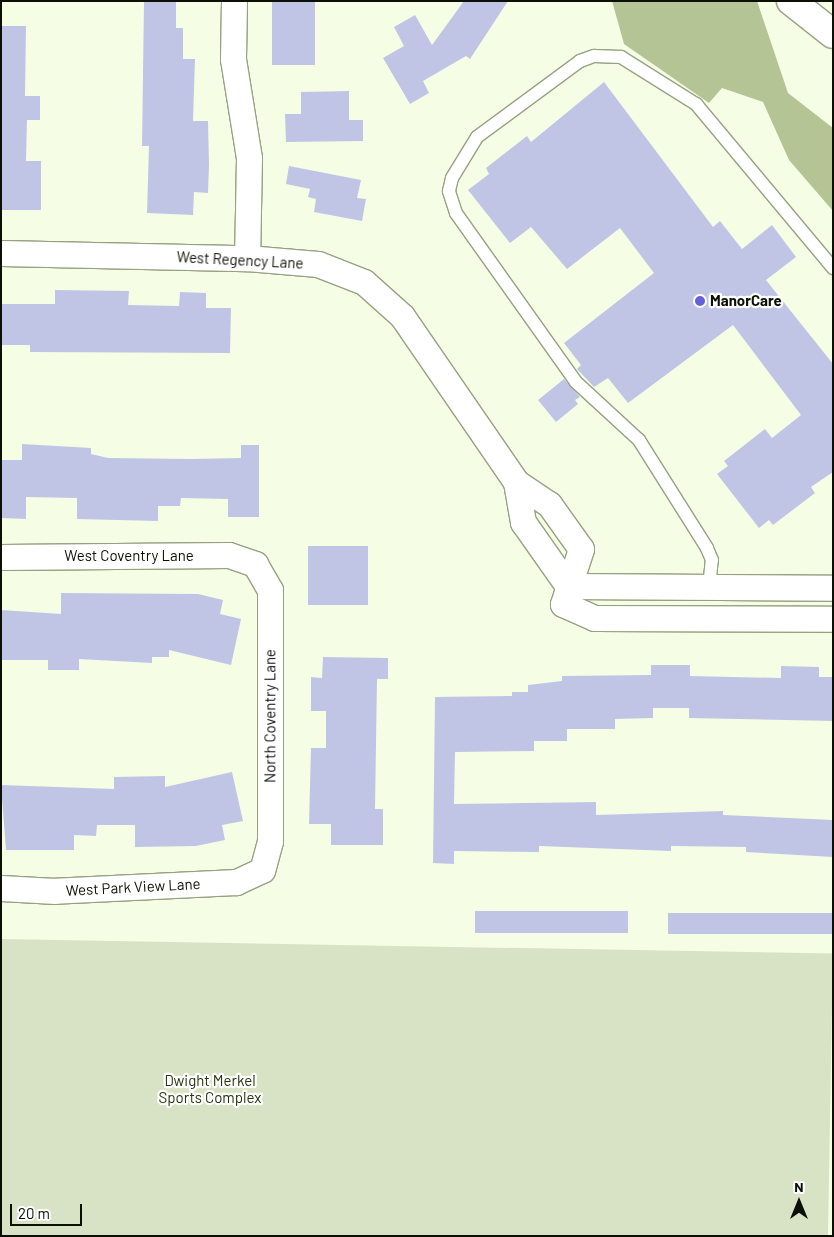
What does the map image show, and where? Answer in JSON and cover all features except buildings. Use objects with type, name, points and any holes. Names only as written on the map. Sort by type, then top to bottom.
[{"type":"main road","points":[[791,1],[833,34]]},
{"type":"street","points":[[234,1],[233,59],[249,158],[247,258]]},
{"type":"street","name":"West Regency Lane","points":[[1,253],[247,258],[318,264],[364,282],[402,316],[438,365],[516,482],[549,504],[581,549],[565,595]]},
{"type":"street","name":"West Coventry Lane","points":[[1,557],[229,556],[255,564]]},
{"type":"street","name":"North Coventry Lane","points":[[255,564],[270,590],[270,841],[262,870]]},
{"type":"street","points":[[565,595],[709,587],[833,588]]},
{"type":"street","points":[[708,619],[709,587]]},
{"type":"street","points":[[565,595],[594,618],[833,619]]},
{"type":"street","name":"West Park View Lane","points":[[1,888],[55,891],[236,882],[262,870]]},
{"type":"lane","points":[[709,587],[712,560],[707,548],[644,448],[623,422],[576,382],[456,213],[449,191],[452,178],[477,137],[580,61],[594,56],[621,56],[696,104],[833,268]]},
{"type":"green space","points":[[612,1],[757,1],[788,93],[833,128],[833,211],[789,160],[763,102],[722,88],[709,103],[624,44]]},
{"type":"green space","name":"Dwight Merkel Sports Complex","points":[[1,939],[833,954],[828,1236],[1,1236]]},
{"type":"place","name":"ManorCare","points":[[700,301]]}]
